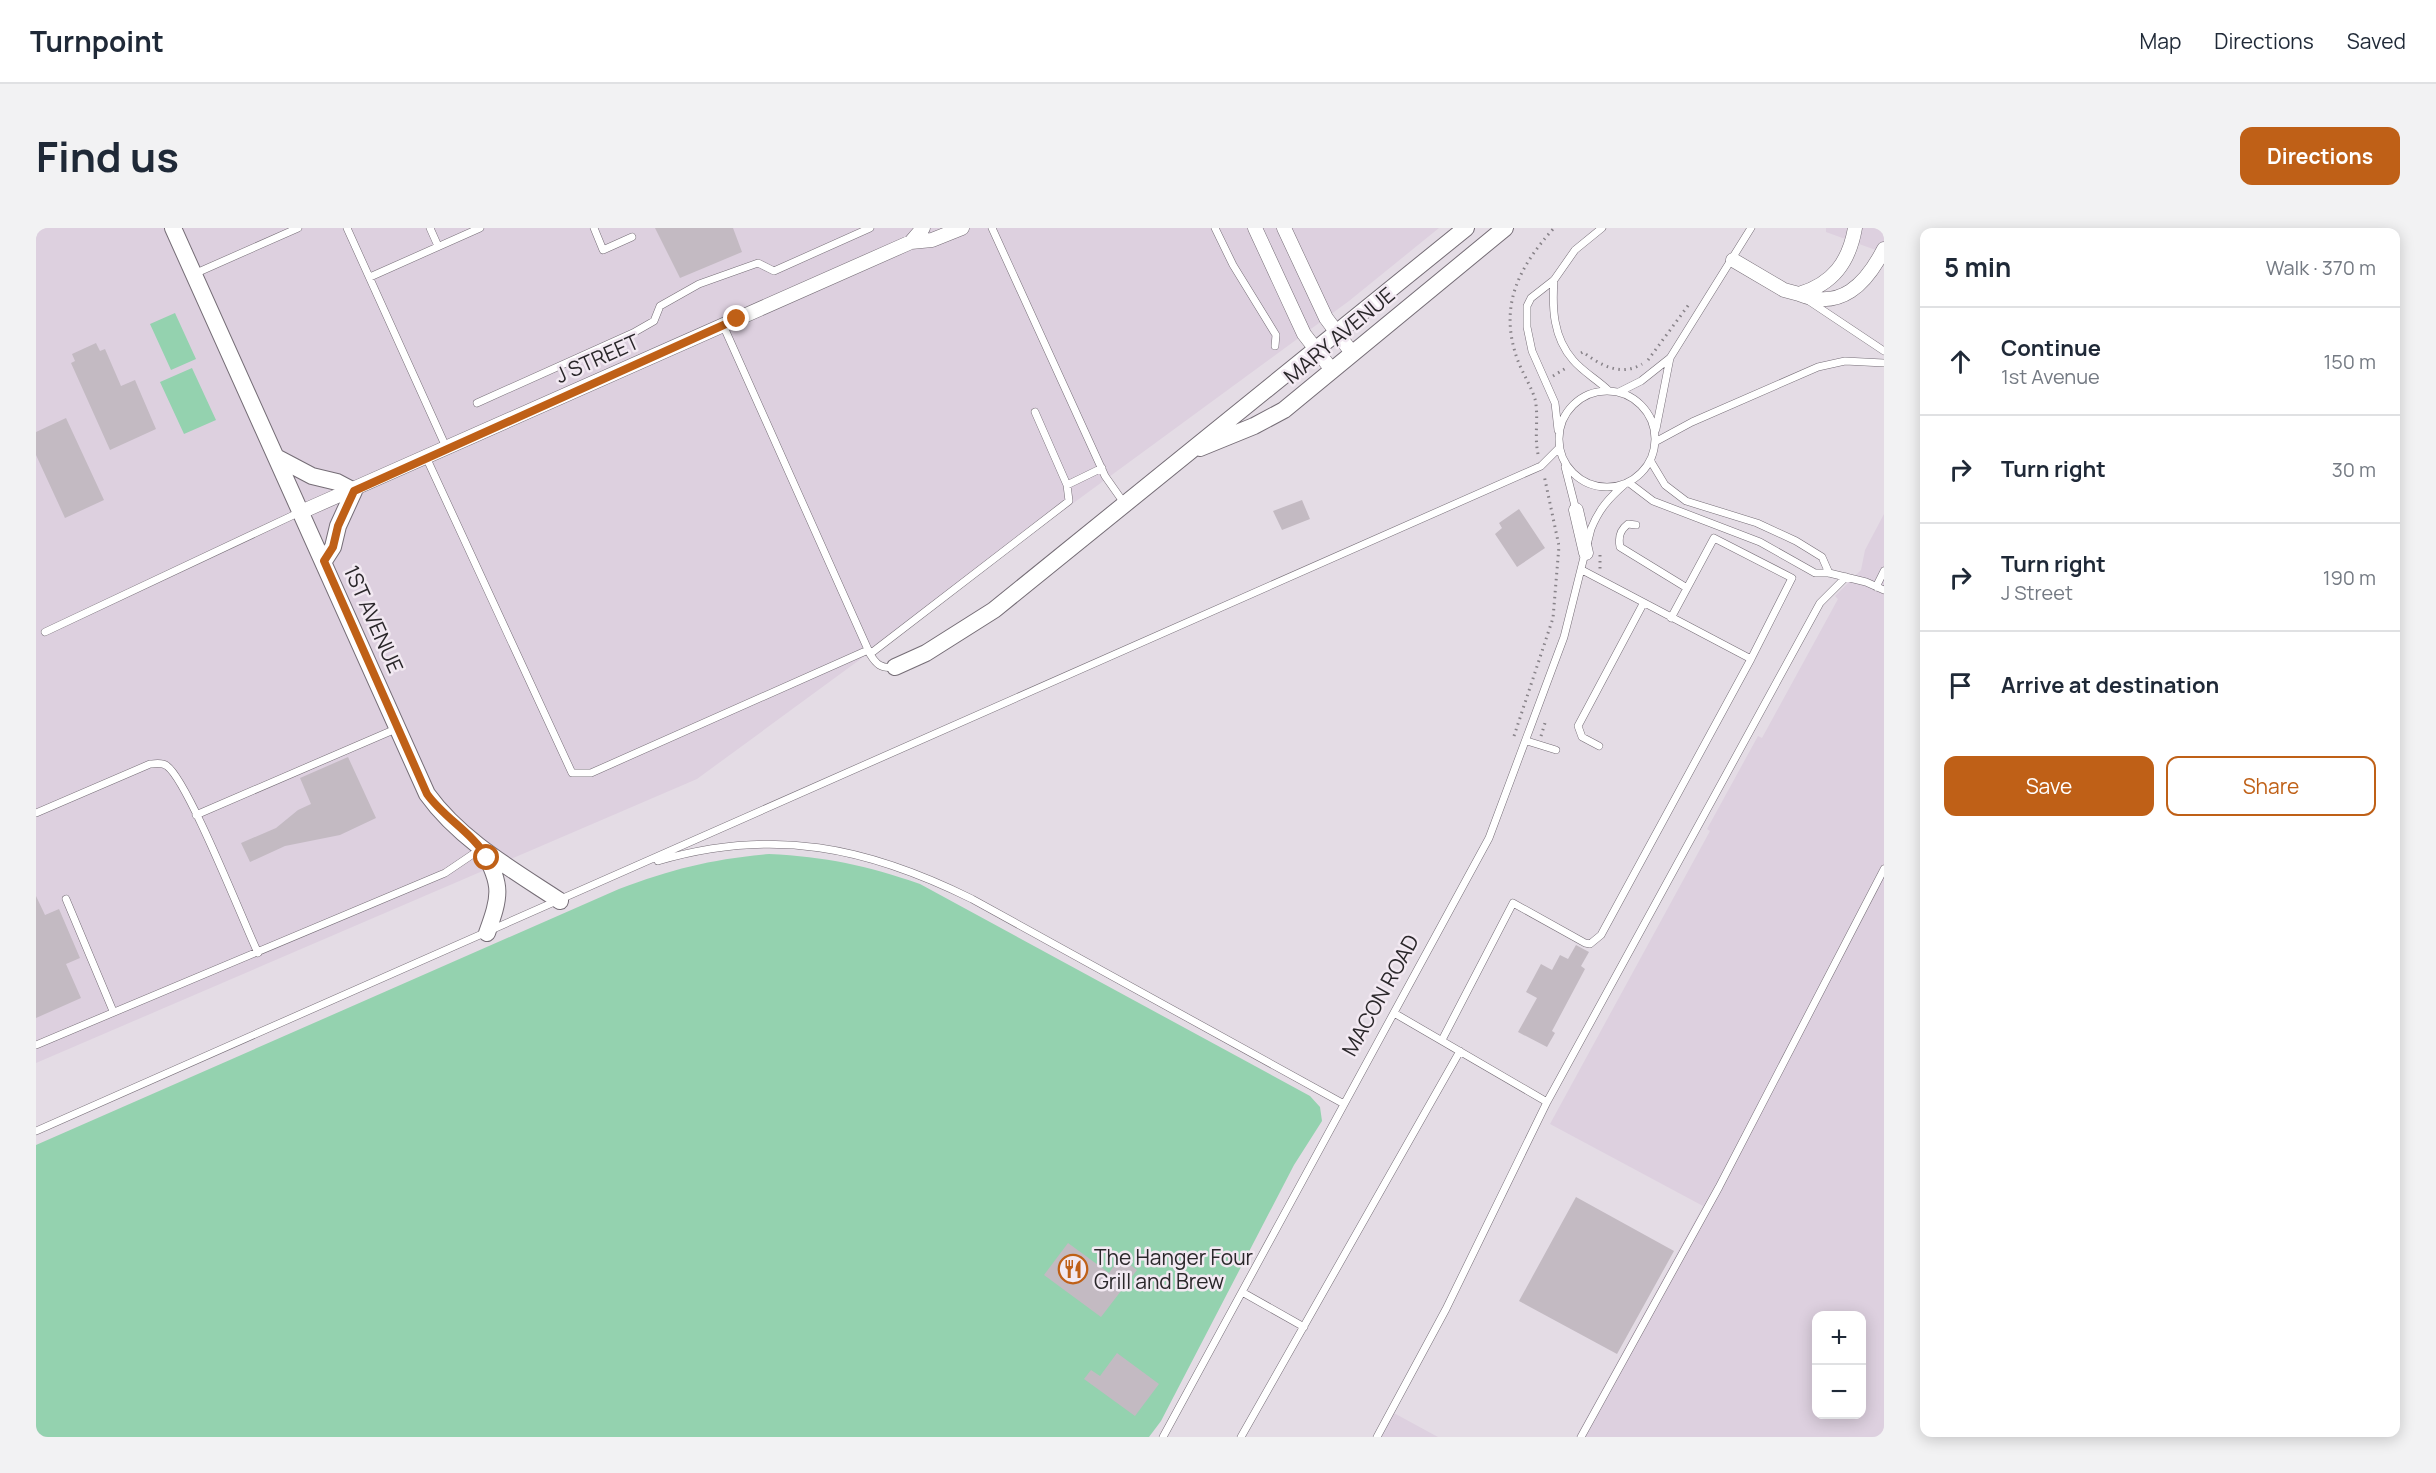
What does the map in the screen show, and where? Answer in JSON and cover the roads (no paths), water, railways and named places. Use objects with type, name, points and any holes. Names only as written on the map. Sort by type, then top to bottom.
[{"type":"street","name":"1ST AVENUE","points":[[173,228],[427,794],[440,812],[482,848],[560,901]]},
{"type":"street","name":"J STREET","points":[[911,242],[923,228]]},
{"type":"street","name":"J STREET","points":[[301,512],[354,491],[446,447],[911,242],[932,240],[962,228]]},
{"type":"street","points":[[1255,228],[1304,334],[1332,370]]},
{"type":"street","points":[[1284,228],[1326,318],[1352,353]]},
{"type":"street","name":"MARY AVENUE","points":[[895,667],[965,630],[994,610],[1466,228]]},
{"type":"street","name":"MARY AVENUE","points":[[1188,453],[1254,426],[1284,410],[1505,228]]},
{"type":"street","points":[[1799,294],[1820,286],[1839,271],[1847,258],[1855,228]]},
{"type":"street","points":[[1733,260],[1784,290],[1814,300],[1832,299],[1847,293],[1873,270],[1884,249]]},
{"type":"street","points":[[276,457],[312,476],[337,482],[354,491],[338,526],[333,547],[324,561]]},
{"type":"street","name":"MACON ROAD","points":[[1576,510],[1593,552]]},
{"type":"street","name":"1ST AVENUE","points":[[482,848],[497,877],[498,885],[495,910],[487,933]]},
{"type":"lane","points":[[194,274],[298,228]]},
{"type":"lane","points":[[347,228],[446,447]]},
{"type":"lane","points":[[430,228],[438,246]]},
{"type":"lane","points":[[370,277],[480,228]]},
{"type":"lane","points":[[594,228],[603,250],[632,237]]},
{"type":"lane","points":[[477,403],[633,333],[654,321],[660,306],[699,284],[759,263],[774,271],[870,228]]},
{"type":"lane","points":[[992,228],[1102,468],[1124,503]]},
{"type":"lane","points":[[1215,228],[1233,265],[1276,335],[1275,346]]},
{"type":"lane","points":[[1602,228],[1575,250],[1554,280],[1531,298],[1527,306],[1527,327],[1532,351],[1555,403],[1559,448],[1563,461],[1584,482],[1597,487],[1627,483],[1639,476],[1650,460],[1655,442],[1670,358]]},
{"type":"lane","points":[[1619,392],[1641,381],[1670,358],[1751,228]]},
{"type":"lane","points":[[1554,280],[1553,311],[1558,335],[1574,361],[1609,391]]},
{"type":"lane","points":[[1799,294],[1884,351]]},
{"type":"lane","points":[[723,325],[869,652],[876,664],[885,668],[895,667]]},
{"type":"lane","points":[[1655,442],[1692,422],[1818,367],[1845,361],[1884,363]]},
{"type":"lane","points":[[1559,432],[1570,406],[1595,392],[1609,391],[1619,392],[1633,398],[1644,408],[1655,434]]},
{"type":"lane","points":[[426,457],[572,773],[591,773],[869,652],[1069,501],[1067,485],[1035,412]]},
{"type":"lane","points":[[36,1131],[1541,466],[1559,448]]},
{"type":"lane","points":[[1650,460],[1665,485],[1686,501],[1757,523],[1796,542],[1822,557],[1830,573]]},
{"type":"lane","name":"MACON ROAD","points":[[1563,461],[1576,510]]},
{"type":"lane","points":[[1067,485],[1102,468]]},
{"type":"lane","points":[[1627,483],[1653,501],[1760,542],[1815,573],[1830,573],[1884,590]]},
{"type":"lane","name":"MACON ROAD","points":[[1163,1437],[1489,838],[1564,637],[1582,570],[1593,552],[1597,513],[1608,499],[1627,483]]},
{"type":"lane","points":[[45,632],[301,512]]},
{"type":"lane","points":[[1636,525],[1628,524],[1624,527],[1619,540],[1620,547],[1687,588]]},
{"type":"lane","points":[[1442,1040],[1513,903],[1590,944],[1601,935],[1751,659],[1792,578],[1714,538],[1671,618]]},
{"type":"lane","points":[[1582,570],[1751,659]]},
{"type":"lane","points":[[1876,586],[1884,571]]},
{"type":"lane","points":[[1377,1437],[1446,1309],[1547,1102],[1820,603],[1846,577]]},
{"type":"lane","points":[[1599,746],[1582,737],[1578,726],[1643,604]]},
{"type":"lane","points":[[196,815],[398,728]]},
{"type":"lane","points":[[1527,741],[1556,750]]},
{"type":"lane","points":[[36,813],[150,764],[162,763],[169,767],[185,791],[258,953]]},
{"type":"lane","points":[[631,869],[694,850],[734,845],[813,846],[888,862],[928,877],[972,899],[1344,1104]]},
{"type":"lane","points":[[36,1045],[445,873],[482,848]]},
{"type":"lane","points":[[1581,1437],[1719,1187],[1884,869]]},
{"type":"lane","points":[[66,899],[113,1011]]},
{"type":"lane","points":[[1395,1013],[1547,1102]]},
{"type":"lane","points":[[1241,1437],[1460,1051]]},
{"type":"lane","points":[[1242,1292],[1304,1327]]},
{"type":"place","name":"The Hanger Four Grill and Brew","points":[[1073,1269]]}]
